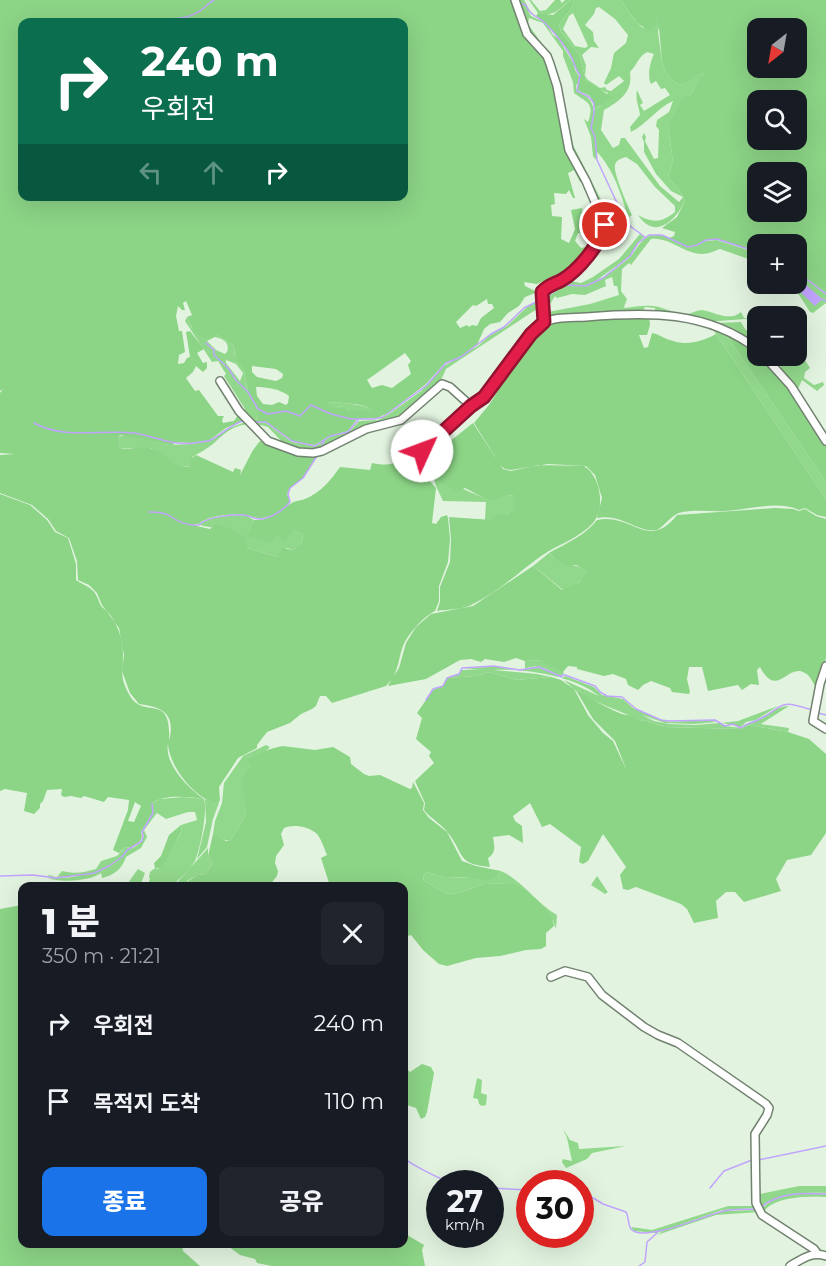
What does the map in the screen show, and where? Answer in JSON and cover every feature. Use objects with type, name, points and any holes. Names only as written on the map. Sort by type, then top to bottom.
[{"type":"street","points":[[515,0],[527,34],[547,56],[558,86],[569,150],[586,181],[605,225],[600,240],[569,275],[546,287],[542,292],[544,322]]},
{"type":"street","points":[[422,451],[484,397],[531,334],[544,322],[617,314],[659,314],[718,326],[747,342]]},
{"type":"street","points":[[773,366],[791,386],[826,441]]},
{"type":"street","points":[[220,381],[239,411],[267,441],[305,453],[322,451],[366,429],[401,420],[442,384],[450,387],[471,406]]},
{"type":"street","points":[[826,666],[819,684],[813,721],[826,729]]},
{"type":"street","points":[[551,977],[565,972],[588,977],[602,995],[644,1027],[678,1044],[766,1104],[767,1115],[755,1134],[756,1203],[762,1215],[817,1253]]},
{"type":"street","points":[[790,1266],[810,1254],[817,1253],[826,1256]]},
{"type":"green space","points":[[0,0],[515,0],[520,19],[546,56],[553,74],[566,143],[585,180],[580,182],[574,170],[568,173],[575,198],[569,190],[566,194],[554,193],[555,204],[551,205],[552,216],[562,217],[561,239],[569,243],[575,229],[571,210],[582,208],[584,221],[582,230],[589,232],[587,234],[578,233],[575,241],[581,248],[585,247],[588,253],[568,274],[554,283],[550,278],[537,284],[524,282],[525,286],[535,293],[525,297],[519,306],[500,322],[490,324],[484,329],[477,345],[460,357],[445,363],[426,384],[388,413],[377,418],[357,419],[348,431],[330,436],[315,445],[292,441],[266,422],[255,422],[258,409],[248,392],[244,371],[236,358],[233,345],[217,335],[205,338],[195,334],[187,317],[192,315],[186,301],[183,303],[185,310],[178,306],[176,316],[179,331],[182,331],[185,352],[179,355],[178,364],[184,363],[190,357],[186,332],[190,331],[204,349],[197,353],[203,363],[207,362],[207,368],[203,372],[196,366],[186,378],[195,391],[199,390],[218,416],[224,416],[223,423],[234,421],[240,412],[244,420],[226,428],[210,440],[192,443],[175,442],[169,445],[121,435],[118,437],[120,448],[149,448],[159,451],[178,465],[191,467],[190,459],[196,455],[233,472],[235,468],[241,470],[240,475],[260,441],[302,456],[318,454],[303,478],[290,488],[287,494],[290,502],[277,513],[259,518],[238,514],[220,516],[192,525],[210,529],[216,524],[235,530],[246,537],[247,548],[278,557],[282,548],[293,550],[303,541],[302,534],[293,531],[283,542],[277,533],[272,543],[248,536],[254,520],[271,517],[294,502],[316,493],[325,486],[340,467],[370,470],[372,463],[391,464],[417,453],[422,458],[418,468],[436,488],[432,523],[436,524],[441,517],[447,515],[448,518],[450,539],[448,562],[439,586],[439,601],[435,611],[430,614],[416,626],[408,636],[393,677],[399,668],[406,643],[416,627],[431,614],[473,606],[533,566],[562,590],[579,582],[587,571],[576,565],[568,566],[561,563],[549,553],[581,535],[597,520],[620,521],[648,531],[667,526],[677,515],[775,508],[799,511],[805,509],[826,519],[826,658],[817,689],[805,673],[793,672],[772,680],[760,667],[757,670],[759,685],[751,684],[742,690],[738,685],[708,691],[702,667],[689,667],[687,679],[689,694],[672,692],[670,688],[651,681],[638,690],[628,685],[626,679],[613,674],[604,676],[577,669],[577,667],[568,666],[562,674],[555,666],[552,667],[541,660],[525,661],[516,658],[504,662],[485,659],[481,662],[471,659],[460,660],[426,679],[388,686],[391,680],[386,686],[332,703],[326,696],[320,696],[316,706],[290,723],[267,732],[257,748],[238,758],[219,787],[220,800],[217,803],[200,795],[184,780],[173,762],[168,744],[168,752],[170,760],[174,768],[191,789],[204,799],[170,797],[152,803],[152,814],[141,832],[141,839],[132,848],[125,847],[119,853],[113,850],[128,810],[129,800],[108,797],[104,802],[84,796],[81,798],[64,797],[61,795],[62,789],[47,790],[40,808],[34,814],[24,811],[27,793],[5,789],[0,791],[0,494],[30,505],[47,520],[55,532],[68,538],[76,564],[76,580],[94,592],[101,606],[107,611],[97,593],[89,585],[78,580],[77,561],[69,538],[56,531],[48,519],[32,505],[0,493],[0,455],[15,454],[0,453],[0,393],[3,389],[0,391]],"holes":[[[487,299],[488,304],[492,304],[494,308],[481,318],[477,326],[467,325],[460,328],[456,322],[473,305],[476,306]],[[405,353],[411,361],[408,365],[411,374],[392,388],[382,385],[372,388],[367,380]],[[252,366],[276,369],[283,374],[282,378],[276,381],[257,377],[252,372]],[[256,387],[273,389],[289,396],[286,405],[279,402],[272,405],[263,404],[257,396]],[[327,403],[356,404],[373,411],[349,411],[343,406],[338,408],[327,405]],[[122,672],[130,693],[139,704],[155,707],[161,710],[166,714],[171,724],[169,741],[166,716],[162,711],[142,706],[136,703],[130,696]],[[135,802],[141,806],[134,822],[128,821]]]},
{"type":"green space","points":[[517,0],[524,0],[536,16],[528,11],[531,16],[546,23],[553,35],[558,38],[579,76],[577,91],[589,99],[594,112],[608,93],[595,88],[586,81],[580,56],[561,32],[559,24],[570,10],[574,0],[621,0],[632,17],[643,28],[657,15],[660,21],[658,32],[662,61],[667,75],[679,85],[704,72],[668,126],[673,162],[668,177],[681,192],[685,201],[671,221],[658,227],[651,226],[638,215],[652,220],[661,220],[675,212],[675,206],[655,187],[637,164],[626,157],[617,162],[615,169],[632,215],[628,218],[612,174],[596,151],[596,160],[593,156],[591,137],[584,119],[588,122],[591,110],[586,101],[574,93],[573,82],[563,51],[543,23],[529,18],[528,24],[552,58],[562,89],[573,145],[614,225],[608,241],[570,281],[581,283],[593,277],[619,259],[640,234],[644,237],[630,256],[593,283],[625,261],[632,255],[643,240],[652,235],[665,236],[688,247],[717,240],[747,250],[747,258],[720,249],[707,254],[695,253],[664,240],[651,239],[631,265],[629,263],[622,269],[621,291],[627,299],[624,307],[653,306],[686,314],[702,310],[722,316],[737,315],[741,312],[747,319],[707,322],[655,312],[655,308],[645,307],[639,312],[546,320],[544,299],[565,285],[578,286],[563,284],[543,298],[543,292],[566,279],[607,226],[573,151],[534,38],[527,28]],"holes":[[[599,7],[615,19],[628,35],[626,43],[614,53],[611,68],[604,83],[606,85],[619,76],[624,81],[611,91],[605,87],[600,88],[585,76],[586,65],[582,55],[591,47],[599,48],[594,41],[593,32],[585,25]],[[573,13],[588,46],[585,48],[575,46],[563,29],[569,16]],[[647,52],[654,54],[649,77],[651,84],[656,81],[661,89],[665,88],[670,95],[644,111],[640,105],[643,103],[637,90],[640,115],[630,127],[631,132],[673,101],[669,112],[657,120],[658,158],[654,159],[645,141],[644,133],[642,137],[644,152],[656,174],[671,191],[683,197],[679,202],[660,186],[625,138],[621,138],[619,145],[613,148],[601,130],[604,110],[624,95],[629,85],[630,72]],[[612,277],[619,295],[590,304],[548,312],[547,309],[555,296],[557,298],[572,294],[585,295],[606,286],[605,280]]]},
{"type":"green space","points":[[529,0],[540,11],[546,10],[555,0],[560,0],[562,3],[565,0],[571,0],[556,12],[549,14],[538,13]]},
{"type":"green space","points":[[574,0],[570,10],[559,24],[561,32],[580,56],[586,81],[612,97],[595,109],[590,96],[577,90],[580,75],[571,56],[552,30],[536,16],[538,13],[553,15]]},
{"type":"green space","points":[[621,0],[826,0],[826,293],[807,279],[807,234],[747,234],[747,249],[717,239],[705,240],[688,247],[669,238],[674,236],[675,232],[662,228],[677,217],[685,201],[681,192],[668,177],[673,162],[668,126],[683,98],[690,95],[704,73],[679,85],[667,75],[662,61],[658,16],[654,27],[650,30],[637,22]]},
{"type":"green space","points":[[807,279],[826,294],[826,303],[813,313],[798,294],[807,294]]},
{"type":"green space","points":[[540,300],[543,305],[446,369],[441,380],[403,415],[364,426],[315,452],[287,447],[268,427],[256,426],[254,421],[249,420],[218,361],[212,362],[185,321],[187,317],[192,328],[217,335],[233,345],[235,355],[244,371],[248,393],[258,410],[255,422],[266,423],[292,442],[316,446],[331,436],[349,432],[359,421],[378,420],[389,414],[421,391],[444,366],[507,326],[529,305]],"holes":[[[215,337],[224,340],[227,344],[228,349],[225,354],[216,350],[207,341]],[[226,360],[236,364],[243,373],[240,381]]]},
{"type":"green space","points":[[649,315],[650,325],[647,335],[639,335],[644,348],[648,347],[652,333],[676,342],[688,343],[716,334],[826,499],[826,517],[805,508],[799,510],[781,506],[762,506],[725,511],[679,513],[657,530],[643,529],[614,518],[597,518],[602,498],[595,475],[586,466],[548,464],[511,470],[501,466],[474,423],[489,405],[537,329],[574,319]]},
{"type":"green space","points":[[741,322],[747,331],[747,342],[712,323]]},
{"type":"green space","points":[[710,325],[719,328],[729,339],[826,482],[826,499]]},
{"type":"green space","points":[[719,328],[747,346],[747,366]]},
{"type":"green space","points":[[807,363],[810,368],[805,372],[804,378],[814,385],[823,382],[824,385],[817,391],[802,380],[798,389],[826,432],[826,437],[780,366],[807,366]]},
{"type":"green space","points":[[747,366],[771,366],[782,378],[826,446],[826,482]]},
{"type":"green space","points":[[327,403],[361,405],[374,411],[349,411],[343,406],[338,408],[327,406]]},
{"type":"green space","points":[[248,421],[252,424],[230,430],[211,446],[192,457],[191,467],[175,465],[151,448],[120,448],[118,437],[124,435],[169,445],[192,444],[211,440],[227,429]]},
{"type":"green space","points":[[473,423],[503,469],[511,471],[539,465],[584,466],[590,471],[598,485],[599,510],[587,529],[541,556],[491,594],[465,607],[437,611],[440,602],[440,587],[450,562],[449,517],[492,520],[497,515],[505,515],[514,510],[514,496],[490,500],[465,488],[456,492],[438,481],[436,466],[429,458]]},
{"type":"green space","points":[[429,458],[444,477],[472,493],[491,499],[514,496],[514,510],[497,516],[493,520],[485,520],[486,502],[443,501],[436,486]]},
{"type":"green space","points":[[238,515],[254,520],[249,536],[293,531],[302,534],[303,541],[293,550],[287,548],[278,557],[247,548],[235,530],[200,525],[212,518]]},
{"type":"green space","points":[[549,553],[564,564],[577,566],[587,571],[585,575],[580,581],[563,590],[533,566]]},
{"type":"green space","points":[[541,660],[555,665],[562,674],[558,677],[521,671],[533,667],[525,669],[525,661]]},
{"type":"green space","points":[[494,666],[516,670],[494,670],[551,677],[517,680],[488,672],[476,676],[447,678],[459,674],[461,670],[480,670],[464,669]]},
{"type":"green space","points":[[488,672],[517,680],[551,677],[561,680],[574,689],[588,715],[613,741],[627,771],[615,741],[593,719],[577,692],[579,690],[622,714],[664,727],[740,729],[749,725],[788,732],[809,739],[826,754],[826,833],[811,855],[787,860],[776,879],[781,891],[744,902],[735,892],[726,892],[716,901],[718,918],[694,923],[687,909],[681,904],[636,887],[623,889],[620,875],[626,867],[603,834],[588,861],[583,864],[579,862],[581,847],[550,824],[542,827],[530,803],[513,816],[515,821],[522,826],[523,843],[509,835],[493,837],[494,851],[488,858],[490,867],[471,863],[463,857],[446,830],[424,810],[425,803],[415,781],[434,763],[429,756],[431,752],[416,739],[422,718],[417,713],[433,690],[443,686],[447,678],[476,676]]},
{"type":"green space","points":[[565,676],[594,687],[602,695],[623,699],[633,708],[669,722],[706,720],[717,722],[665,723],[642,715],[654,721],[669,724],[695,725],[720,723],[725,726],[742,728],[778,708],[789,706],[761,724],[789,728],[788,732],[749,725],[740,729],[664,727],[644,720],[640,721],[601,704],[579,690],[577,692],[564,680],[599,696],[589,689],[562,678]]},
{"type":"green space","points":[[778,706],[756,720],[746,722],[741,727],[722,723],[738,721]]},
{"type":"green space","points":[[266,745],[270,747],[264,753],[247,758],[253,767],[245,805],[246,814],[231,840],[219,838],[213,834],[222,803],[224,783],[243,756]]},
{"type":"green space","points":[[283,746],[315,750],[333,747],[350,757],[351,764],[364,774],[380,775],[410,789],[413,782],[424,803],[423,810],[429,818],[447,832],[462,861],[501,871],[489,880],[466,877],[445,878],[427,872],[423,876],[424,881],[448,894],[484,884],[514,883],[538,901],[549,914],[554,926],[546,933],[546,946],[541,949],[476,958],[447,966],[439,964],[411,935],[408,936],[408,882],[329,882],[321,858],[327,855],[321,840],[316,833],[300,826],[284,828],[281,834],[284,845],[276,856],[275,863],[278,871],[272,882],[187,882],[197,875],[206,874],[213,862],[208,856],[213,834],[226,841],[231,840],[246,814],[242,781],[247,769],[252,767],[247,758]]},
{"type":"green space","points":[[183,797],[204,799],[204,821],[197,856],[190,868],[176,882],[149,882],[150,872],[155,868],[158,869],[168,855],[182,830],[181,825],[197,820],[195,812],[166,819],[157,813],[144,830],[147,837],[141,848],[126,857],[120,868],[110,875],[102,878],[101,873],[90,878],[75,880],[48,878],[66,878],[83,874],[57,877],[62,871],[79,873],[96,869],[101,861],[117,856],[125,847],[132,848],[140,843],[144,836],[142,832],[153,814],[152,803],[160,799]]},
{"type":"green space","points":[[205,799],[217,803],[220,800],[207,847],[197,859],[206,822]]},
{"type":"green space","points":[[181,825],[182,830],[162,868],[155,868],[154,863],[161,856],[169,835]]},
{"type":"green space","points":[[208,848],[208,856],[213,862],[206,874],[197,875],[187,882],[178,882]]},
{"type":"green space","points":[[138,869],[145,873],[142,882],[129,882]]},
{"type":"green space","points":[[501,871],[516,880],[557,915],[556,929],[553,921],[514,883],[484,884],[448,894],[424,881],[423,876],[427,872],[445,878],[497,876]]},
{"type":"green space","points":[[597,876],[608,892],[605,894],[591,885]]},
{"type":"green space","points":[[18,906],[18,1248],[183,1248],[200,1266],[0,1266],[0,909]]},
{"type":"green space","points":[[422,1064],[431,1067],[434,1073],[427,1112],[421,1119],[416,1108],[408,1105],[408,1070],[410,1072]]},
{"type":"green space","points":[[477,1078],[482,1080],[481,1093],[487,1095],[486,1105],[482,1106],[478,1099],[473,1098]]},
{"type":"green space","points":[[563,1129],[570,1140],[578,1143],[579,1149],[626,1146],[592,1153],[587,1159],[566,1168],[562,1162],[563,1159],[572,1161]]},
{"type":"green space","points":[[757,1180],[760,1194],[799,1186],[826,1186],[826,1193],[791,1195],[759,1207]]},
{"type":"green space","points":[[810,1193],[826,1194],[826,1197],[784,1200],[776,1202],[764,1211],[826,1253],[819,1251],[764,1214],[761,1209],[777,1198]]},
{"type":"green space","points":[[728,1206],[756,1206],[757,1208],[722,1210],[657,1233],[634,1231],[631,1227],[652,1230]]},
{"type":"green space","points":[[759,1210],[759,1212],[716,1215],[657,1235],[723,1211]]},
{"type":"green space","points":[[408,1235],[424,1245],[422,1250],[425,1266],[272,1266],[257,1263],[255,1259],[240,1255],[230,1248],[408,1248]]},
{"type":"shaded area","points":[[807,286],[822,299],[815,306],[802,294],[807,294]]},
{"type":"waterway","points":[[179,18],[200,11],[214,0]]},
{"type":"waterway","points":[[522,4],[526,5],[532,14],[550,28],[572,58],[580,75],[577,91],[589,97],[594,103],[591,128],[595,137],[597,160],[626,223],[645,237]]},
{"type":"waterway","points":[[544,298],[564,285],[586,286],[603,278],[630,256],[638,243],[649,235],[662,235],[688,247],[706,240],[717,239],[747,249]]},
{"type":"waterway","points":[[807,279],[826,294]]},
{"type":"waterway","points":[[822,299],[826,301]]},
{"type":"waterway","points":[[206,343],[248,392],[258,409],[268,414],[286,411],[300,416],[311,405],[331,414],[351,419],[374,419],[383,417],[427,385],[446,363],[461,357],[504,327],[524,308],[540,300]]},
{"type":"waterway","points":[[254,422],[266,422],[292,441],[315,446],[330,436],[348,432],[358,420]]},
{"type":"waterway","points":[[34,423],[71,433],[134,433],[186,444],[211,440],[243,421]]},
{"type":"waterway","points":[[321,448],[325,439]]},
{"type":"waterway","points":[[149,512],[160,512],[183,523],[195,525],[213,518],[227,516],[244,515],[257,519],[266,518],[277,513],[290,502],[288,494],[290,488],[303,478],[317,456]]},
{"type":"waterway","points":[[426,700],[433,689],[443,686],[447,678],[459,674],[462,668],[494,666],[520,670],[539,667],[562,677],[565,675],[595,686],[607,696],[622,697],[636,709],[661,720],[715,720],[725,726],[733,724],[741,728],[782,705],[812,710]]},
{"type":"waterway","points":[[818,713],[826,715]]},
{"type":"waterway","points":[[0,876],[33,875],[56,878],[94,873],[109,866],[122,857],[127,850],[142,841],[142,832],[153,813],[152,804]]},
{"type":"waterway","points":[[758,1160],[826,1146]]},
{"type":"waterway","points":[[710,1188],[724,1171],[752,1160]]},
{"type":"waterway","points":[[408,1161],[426,1171]]},
{"type":"waterway","points":[[504,1189],[516,1189]]},
{"type":"waterway","points":[[761,1207],[784,1196],[826,1194]]},
{"type":"waterway","points":[[594,1199],[626,1212],[631,1229],[648,1233],[724,1211],[757,1209]]},
{"type":"waterway","points":[[639,1266],[645,1262],[647,1242],[657,1233]]},
{"type":"route","points":[[422,451],[494,386],[531,334],[544,322],[542,292],[546,287],[569,275],[600,240],[605,225]]}]
